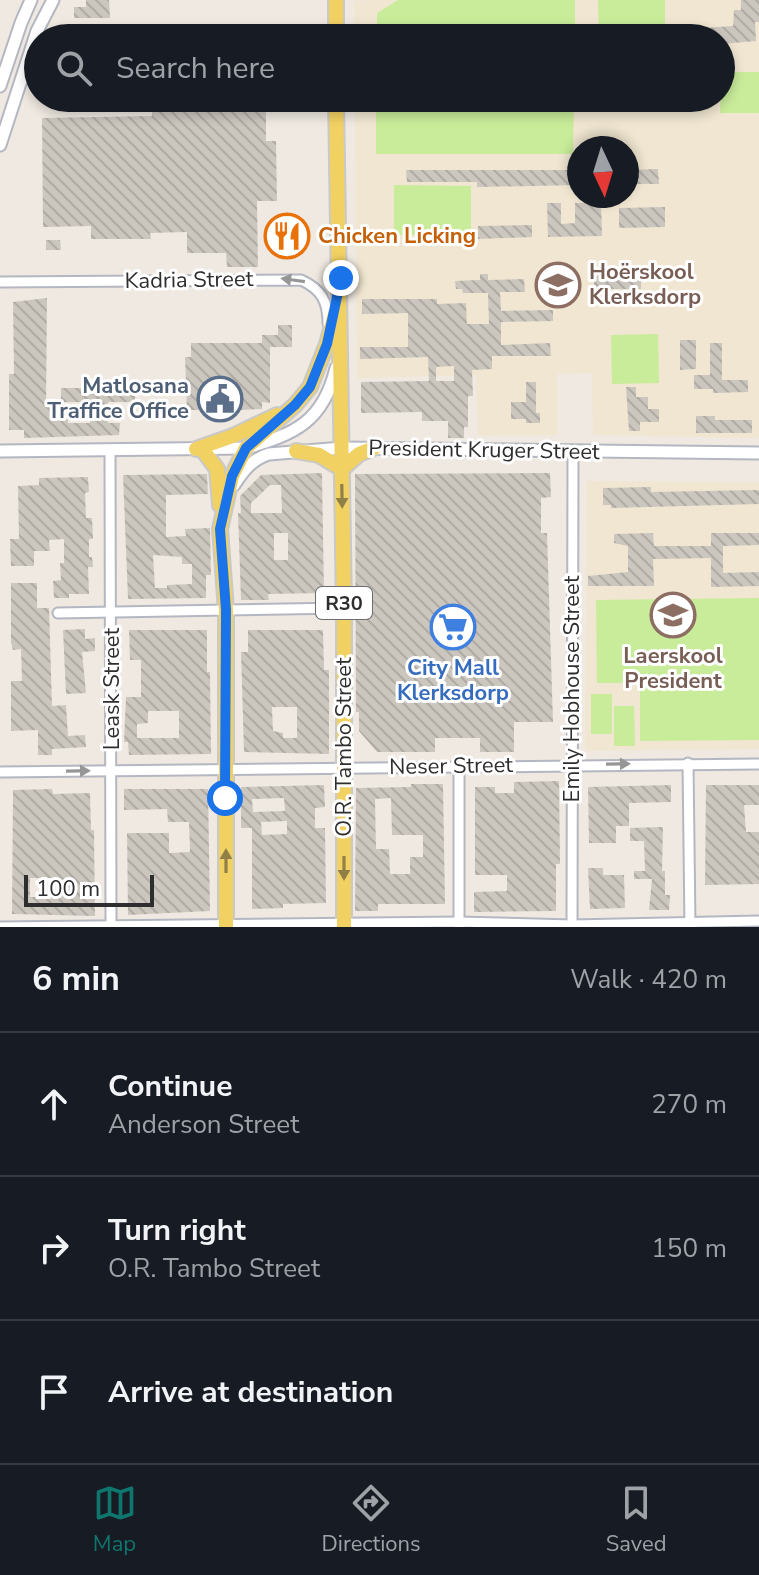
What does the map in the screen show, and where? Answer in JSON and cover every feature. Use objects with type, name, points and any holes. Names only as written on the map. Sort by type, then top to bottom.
[{"type":"main road","points":[[336,0],[336,24]]},
{"type":"main road","name":"O.R. Tambo Street","points":[[336,112],[341,278],[334,348],[342,448],[344,925]]},
{"type":"main road","name":"O.R. Tambo Street","points":[[246,448],[295,405],[334,348]]},
{"type":"main road","points":[[220,529],[217,469],[199,449],[295,405]]},
{"type":"main road","points":[[296,451],[319,455],[342,469],[368,448],[347,432],[341,416]]},
{"type":"main road","name":"R30","points":[[226,926],[226,610],[220,529],[232,476],[246,448]]},
{"type":"street","points":[[0,86],[31,0]]},
{"type":"street","points":[[41,24],[53,0]]},
{"type":"street","points":[[0,145],[24,71]]},
{"type":"street","name":"Kadria Street","points":[[0,282],[301,280],[316,287],[328,306],[334,348]]},
{"type":"street","points":[[0,451],[246,448],[287,434],[317,413],[331,392],[334,348]]},
{"type":"street","name":"President Kruger Street","points":[[228,494],[252,461],[269,454],[296,451],[368,448],[759,453]]},
{"type":"street","name":"Leask Street","points":[[110,450],[111,926]]},
{"type":"street","name":"Emily Hobhouse Street","points":[[572,926],[573,451]]},
{"type":"street","points":[[58,613],[344,608]]},
{"type":"street","points":[[688,763],[690,925]]},
{"type":"street","name":"Neser Street","points":[[0,772],[759,764]]},
{"type":"street","points":[[459,766],[459,924]]},
{"type":"street","points":[[0,927],[572,926],[759,921]]},
{"type":"shaded area","name":"Hoërskool Klerksdorp","points":[[759,0],[759,438],[593,435],[592,373],[557,374],[558,435],[478,436],[476,375],[357,378],[355,112],[735,112],[735,24],[354,24],[354,1]]},
{"type":"shaded area","name":"Laerskool President","points":[[587,481],[759,482],[759,749],[585,751]]},
{"type":"green space","points":[[398,0],[575,0],[575,24],[377,24],[377,13]]},
{"type":"green space","points":[[598,0],[665,0],[665,24],[599,24]]},
{"type":"green space","points":[[735,72],[759,72],[759,113],[720,113],[735,112]]},
{"type":"green space","points":[[376,112],[574,112],[573,136],[567,136],[567,154],[376,154]]},
{"type":"green space","points":[[394,185],[471,186],[471,235],[394,235]]},
{"type":"green space","points":[[658,334],[659,383],[612,384],[611,335]]},
{"type":"green space","points":[[759,598],[759,740],[640,741],[640,683],[597,683],[596,600]]},
{"type":"green space","points":[[591,694],[612,694],[612,734],[591,734]]},
{"type":"green space","points":[[614,706],[634,706],[635,746],[614,746]]},
{"type":"building","points":[[86,0],[109,0],[110,18],[74,18],[74,7],[86,7]]},
{"type":"building","points":[[741,0],[759,0],[756,41],[735,43],[734,10],[741,10]]},
{"type":"building","points":[[152,112],[266,112],[266,141],[276,141],[277,201],[257,201],[258,267],[227,267],[226,253],[187,253],[187,232],[150,233],[151,239],[91,239],[91,226],[43,227],[42,118],[152,116]]},
{"type":"building","points":[[658,169],[659,184],[639,184],[639,170]]},
{"type":"building","points":[[406,170],[567,170],[567,185],[477,187],[477,182],[407,182]]},
{"type":"building","points":[[547,203],[561,203],[561,224],[575,223],[575,208],[601,208],[602,236],[548,237]]},
{"type":"building","points":[[665,207],[665,227],[619,228],[619,208]]},
{"type":"building","points":[[532,225],[532,237],[478,239],[478,226]]},
{"type":"building","points":[[46,240],[60,240],[61,250],[46,250]]},
{"type":"building","points":[[594,269],[641,269],[641,289],[594,289]]},
{"type":"building","points":[[480,274],[488,274],[488,280],[524,279],[525,292],[500,292],[501,311],[553,310],[553,321],[501,322],[501,345],[550,343],[551,356],[492,356],[492,369],[472,370],[473,396],[468,396],[468,427],[464,427],[464,438],[448,438],[448,421],[422,421],[422,412],[361,413],[361,382],[429,381],[428,357],[360,359],[360,347],[408,347],[408,313],[362,314],[362,299],[437,299],[437,304],[466,303],[467,324],[489,324],[488,293],[463,293],[462,289],[456,289],[455,281],[480,280]],"holes":[[[454,366],[454,381],[436,381],[436,367]]]},
{"type":"building","points":[[47,298],[46,406],[68,406],[68,423],[90,423],[90,402],[61,402],[61,388],[135,388],[135,402],[108,402],[108,423],[120,423],[119,435],[24,438],[24,430],[9,430],[9,374],[14,374],[13,302]]},
{"type":"building","points":[[278,325],[292,325],[292,347],[270,347],[270,403],[262,402],[262,409],[239,410],[239,394],[209,394],[209,410],[187,410],[185,357],[191,357],[191,343],[262,343],[262,335],[278,335]]},
{"type":"building","points":[[680,340],[696,340],[696,369],[680,370]]},
{"type":"building","points":[[710,343],[722,343],[722,380],[748,380],[748,392],[713,393],[713,389],[694,389],[694,375],[710,375]]},
{"type":"building","points":[[526,382],[536,382],[536,413],[540,413],[540,423],[511,419],[511,402],[526,402]]},
{"type":"building","points":[[626,387],[636,387],[636,397],[648,397],[648,409],[659,409],[659,422],[640,422],[640,431],[629,431]]},
{"type":"building","points":[[696,416],[715,416],[715,420],[752,420],[752,433],[696,433]]},
{"type":"building","points":[[322,473],[324,593],[268,594],[269,600],[241,600],[240,496],[261,475]],"holes":[[[270,485],[281,485],[282,513],[251,513],[251,503]],[[274,533],[288,533],[288,560],[274,560]]]},
{"type":"building","name":"City Mall Klerksdorp","points":[[550,473],[551,497],[541,498],[541,533],[547,533],[553,722],[514,722],[514,752],[480,752],[480,738],[435,738],[435,752],[377,752],[359,731],[359,712],[356,712],[355,474]]},
{"type":"building","points":[[207,474],[208,494],[166,495],[166,537],[186,536],[185,529],[210,528],[211,575],[206,575],[206,598],[128,599],[123,475]],"holes":[[[153,555],[182,557],[182,564],[192,564],[192,584],[155,588]]]},
{"type":"building","points":[[88,477],[86,518],[92,518],[93,539],[89,539],[89,557],[92,557],[93,567],[88,567],[89,594],[54,598],[53,581],[61,580],[60,563],[64,563],[64,539],[49,540],[50,551],[34,551],[34,566],[11,566],[10,539],[19,539],[18,486],[39,485],[39,478]]},
{"type":"building","points":[[651,487],[651,492],[759,490],[759,504],[611,508],[611,505],[603,505],[603,488]]},
{"type":"building","points":[[653,533],[654,546],[711,546],[711,533],[759,533],[759,545],[723,546],[723,573],[759,572],[759,586],[711,587],[711,558],[653,559],[654,586],[588,586],[588,576],[628,572],[628,546],[614,543],[614,534]]},
{"type":"building","points":[[11,583],[37,583],[37,608],[49,608],[52,706],[66,705],[68,736],[85,735],[86,747],[52,749],[52,755],[38,755],[38,730],[11,731],[11,681],[22,681],[21,649],[13,650],[11,642]]},
{"type":"building","points":[[85,629],[85,639],[95,638],[95,651],[82,652],[86,693],[66,694],[63,630]]},
{"type":"building","points":[[129,630],[207,630],[211,754],[129,755],[128,742],[124,742],[126,697],[141,697],[141,660],[130,660]],"holes":[[[148,711],[179,711],[179,738],[137,738],[137,724],[148,723]]]},
{"type":"building","points":[[248,630],[323,630],[324,670],[329,670],[329,754],[244,752],[241,652],[248,652]],"holes":[[[272,707],[297,707],[297,738],[283,738],[283,733],[273,731]]]},
{"type":"building","points":[[559,781],[560,864],[556,864],[556,911],[474,912],[474,892],[507,891],[507,875],[475,875],[475,787],[495,787],[495,793],[514,793],[514,782]]},
{"type":"building","points":[[411,784],[443,784],[445,904],[378,904],[378,911],[355,911],[356,788],[411,787]],"holes":[[[391,798],[392,835],[423,835],[423,857],[410,857],[410,874],[390,874],[389,849],[376,849],[375,799]]]},
{"type":"building","points":[[324,785],[325,807],[315,808],[315,828],[325,828],[326,903],[283,904],[283,908],[252,909],[252,828],[241,828],[241,787]],"holes":[[[284,798],[285,811],[253,812],[252,799]],[[287,821],[287,834],[262,835],[261,822]]]},
{"type":"building","points":[[671,785],[671,802],[629,803],[629,826],[616,826],[616,843],[589,843],[588,787]]},
{"type":"building","points":[[706,785],[759,785],[759,805],[744,805],[746,832],[759,832],[759,884],[705,885]]},
{"type":"building","points":[[52,789],[53,794],[90,793],[91,830],[94,830],[95,916],[12,914],[13,790]],"holes":[[[30,878],[58,878],[58,897],[30,897]]]},
{"type":"building","points":[[124,789],[208,789],[210,911],[128,915],[127,833],[169,833],[169,853],[190,852],[189,822],[168,822],[167,809],[124,810]]},
{"type":"building","points":[[663,827],[662,871],[665,871],[665,895],[670,895],[669,910],[649,910],[652,879],[634,879],[634,871],[645,871],[644,841],[630,841],[630,828]]},
{"type":"building","points":[[588,868],[603,868],[603,875],[624,875],[625,908],[590,909]]},
{"type":"place","name":"Chicken Licking","points":[[287,236]]},
{"type":"place","name":"Hoërskool Klerksdorp","points":[[558,285]]},
{"type":"place","name":"Matlosana Traffice Office","points":[[220,399]]},
{"type":"place","name":"Laerskool President","points":[[673,615]]},
{"type":"place","name":"City Mall Klerksdorp","points":[[453,627]]},
{"type":"route","points":[[225,798],[226,610],[220,529],[232,476],[246,448],[275,425],[310,387],[327,344],[341,278]]}]
